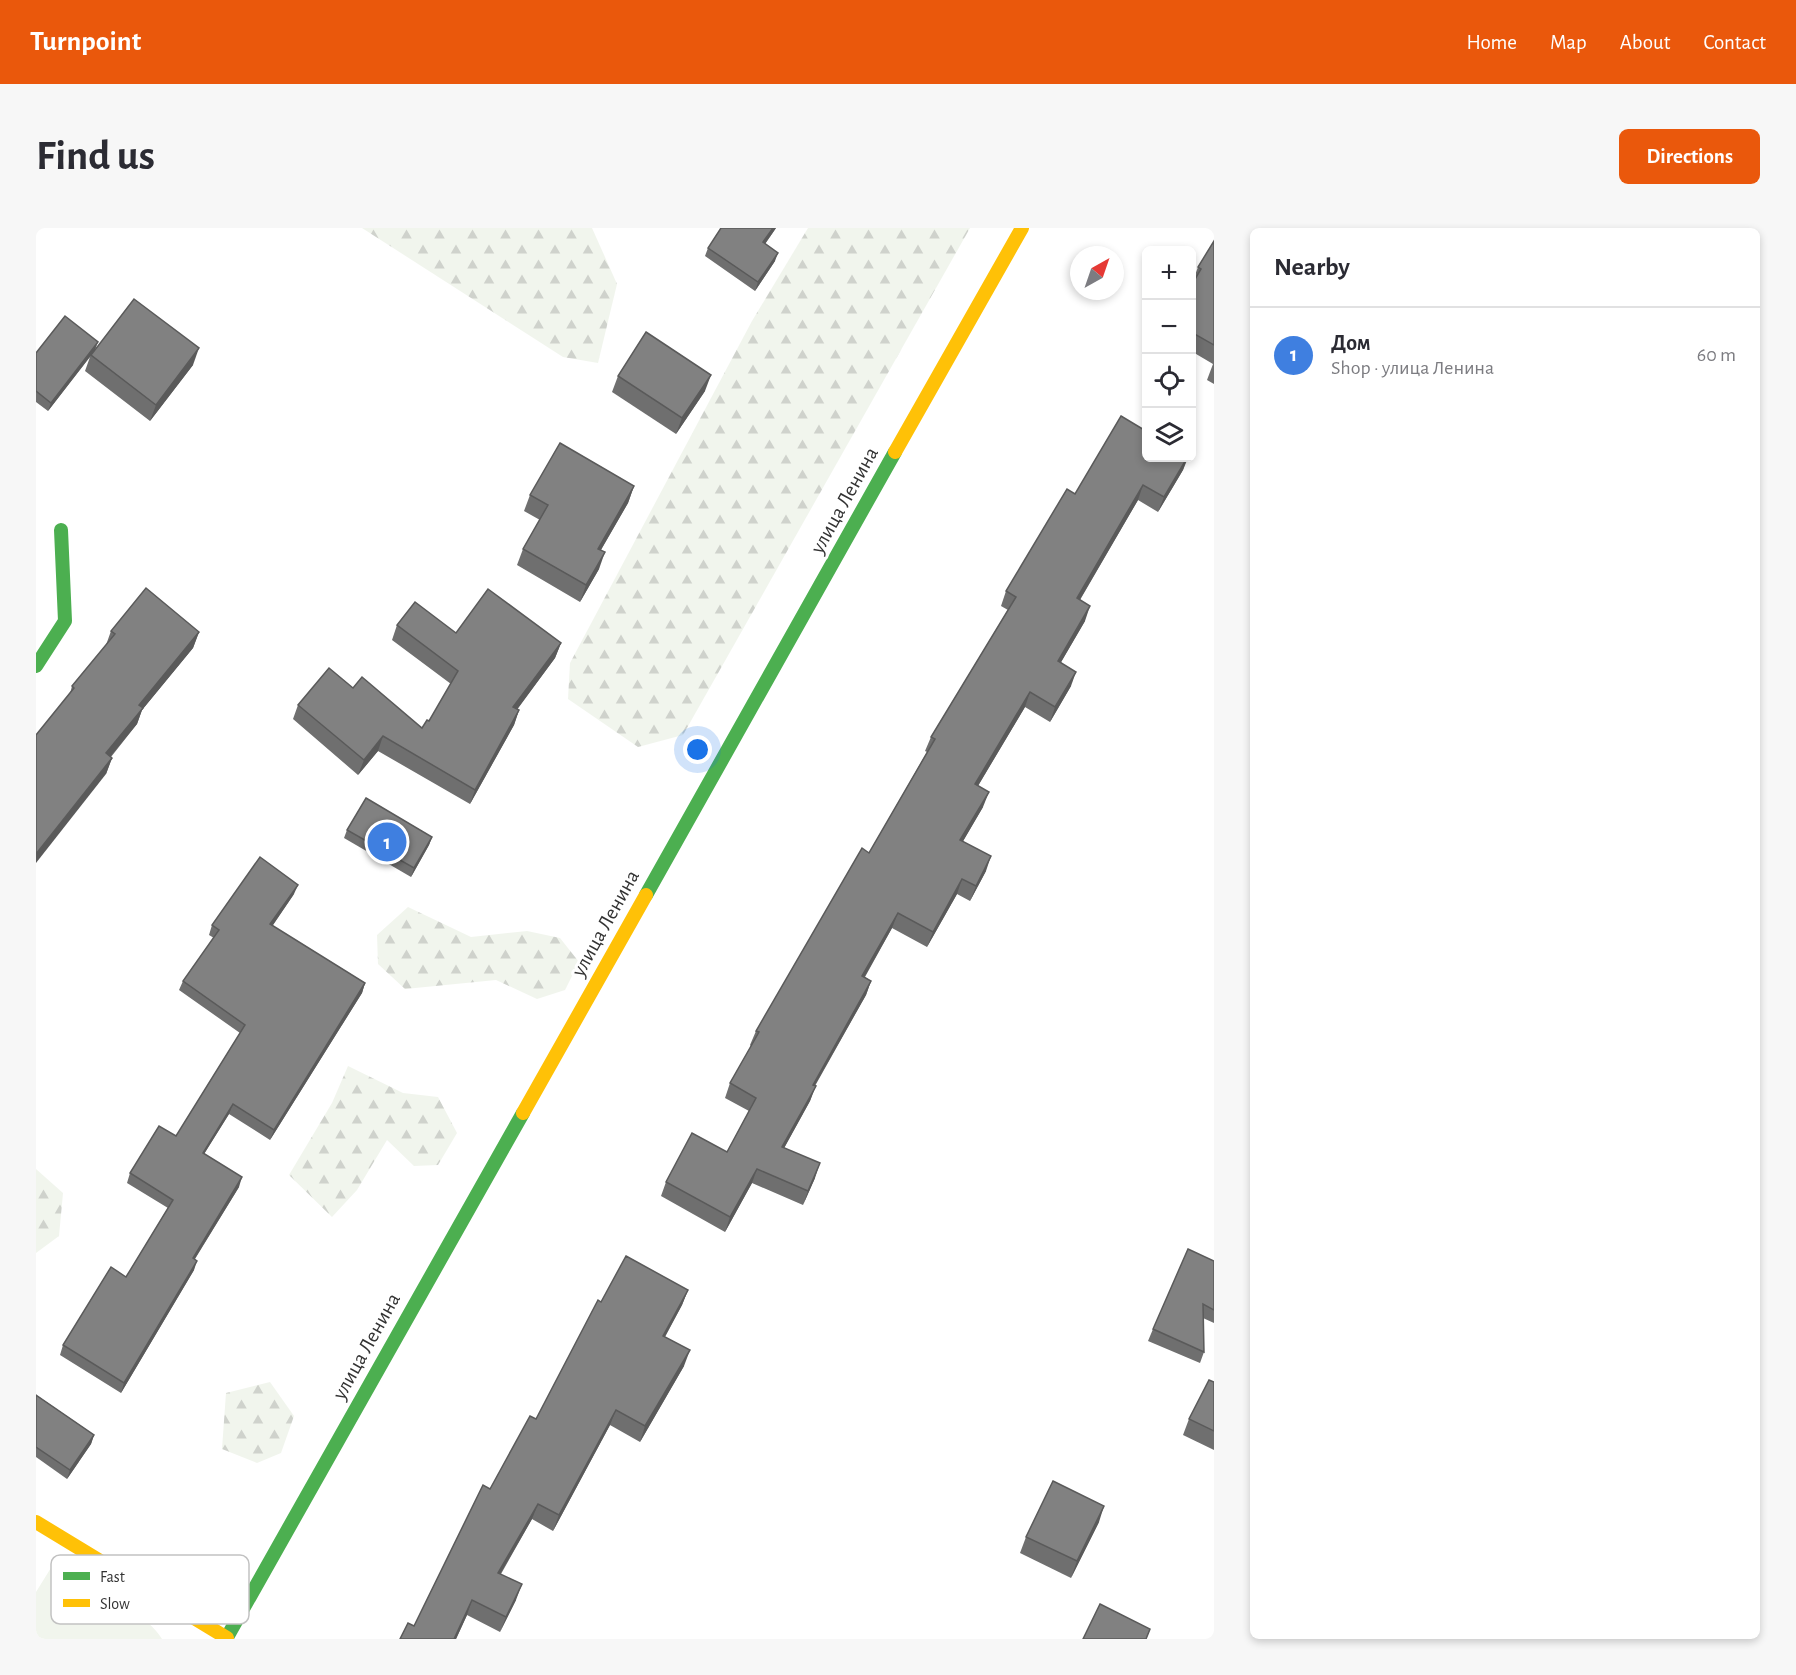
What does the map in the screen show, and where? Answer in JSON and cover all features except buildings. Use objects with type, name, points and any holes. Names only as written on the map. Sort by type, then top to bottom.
[{"type":"main road","name":"улица Ленина","points":[[249,1599],[1022,228]]},
{"type":"main road","points":[[36,666],[65,621],[61,530]]},
{"type":"main road","points":[[36,1522],[90,1555]]},
{"type":"main road","points":[[204,1624],[227,1638]]},
{"type":"main road","name":"улица Ленина","points":[[227,1638],[235,1624]]},
{"type":"green space","points":[[362,228],[592,228],[617,284],[598,363],[563,357]]},
{"type":"green space","points":[[808,228],[970,228],[683,735],[638,747],[568,699],[570,663],[752,321]]},
{"type":"green space","points":[[408,907],[471,937],[527,931],[560,938],[579,962],[565,990],[537,999],[496,980],[405,989],[378,964],[377,935]]},
{"type":"green space","points":[[348,1066],[403,1093],[438,1097],[457,1133],[438,1165],[414,1166],[387,1140],[357,1190],[332,1217],[289,1175],[332,1103]]},
{"type":"green space","points":[[36,1169],[63,1193],[59,1236],[36,1253]]},
{"type":"green space","points":[[270,1382],[294,1416],[281,1453],[257,1463],[222,1449],[226,1393]]},
{"type":"green space","points":[[51,1568],[51,1624],[149,1624],[162,1639],[36,1639],[36,1592]]},
{"type":"traffic: fast","points":[[646,895],[895,452]]},
{"type":"traffic: fast","points":[[36,666],[65,621],[61,530]]},
{"type":"traffic: fast","points":[[249,1598],[523,1113]]},
{"type":"traffic: fast","points":[[226,1639],[234,1624]]},
{"type":"traffic: slow","points":[[895,452],[1022,228]]},
{"type":"traffic: slow","points":[[523,1113],[646,895]]},
{"type":"traffic: slow","points":[[36,1522],[90,1555]]},
{"type":"traffic: slow","points":[[204,1624],[227,1638]]},
{"type":"place","name":"Дом","points":[[387,842]]}]
